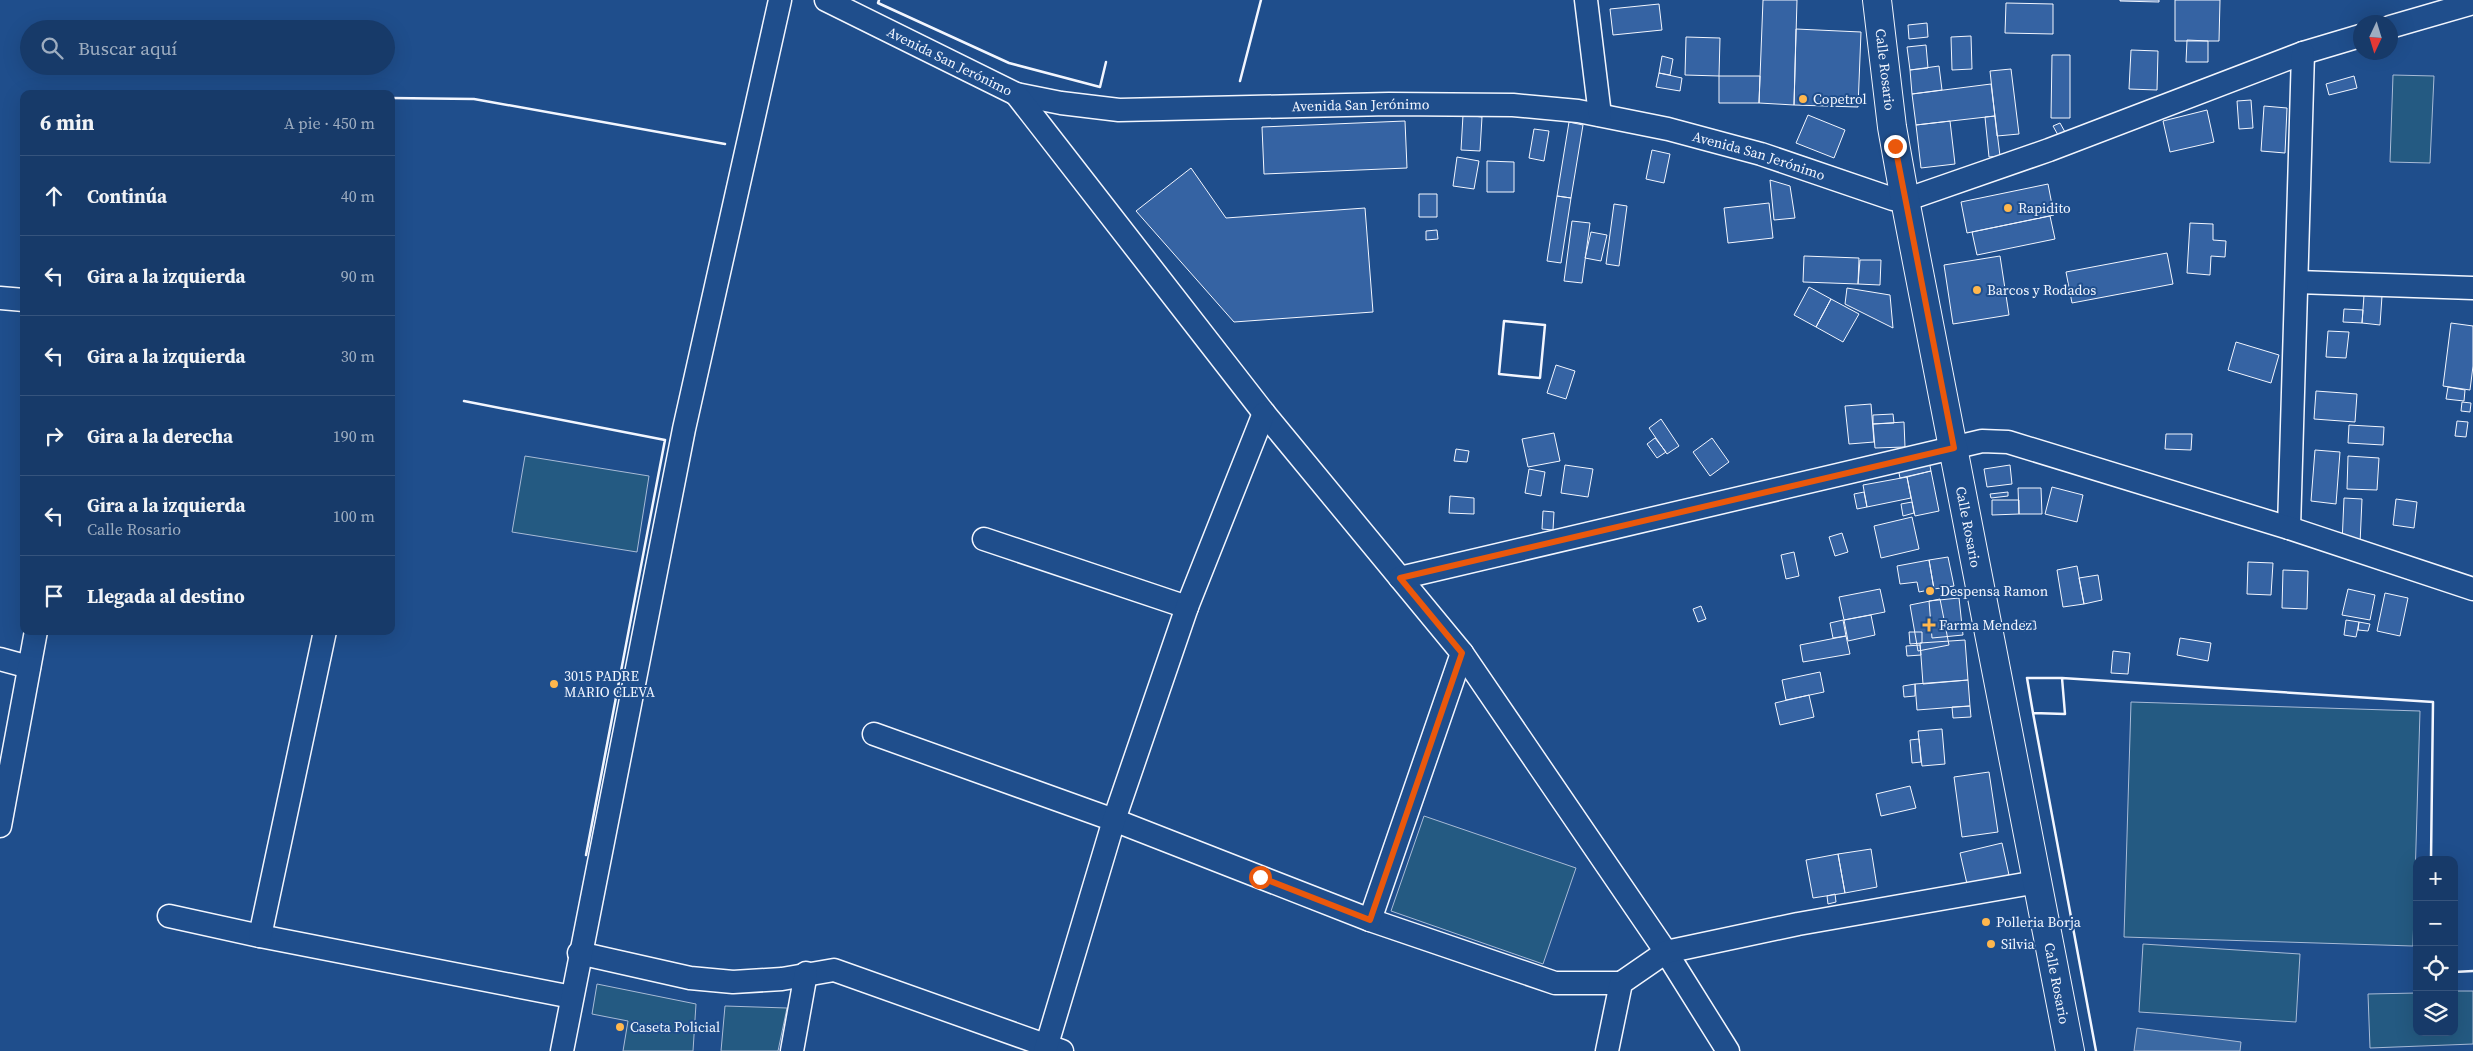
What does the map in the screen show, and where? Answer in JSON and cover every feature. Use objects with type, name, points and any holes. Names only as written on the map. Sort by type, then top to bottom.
[{"type":"main road","name":"Calle Rosario","points":[[1877,0],[1892,128],[1905,200],[2070,1051]]},
{"type":"street","points":[[562,1051],[579,953],[684,429],[780,0]]},
{"type":"street","name":"Avenida San Jerónimo","points":[[826,0],[1016,94],[1061,103],[1119,110],[1380,104],[1503,104],[1578,111],[1668,128],[1761,154],[1893,198],[1905,200]]},
{"type":"street","points":[[1586,0],[1600,115]]},
{"type":"street","points":[[2398,25],[2472,2]]},
{"type":"street","points":[[1905,200],[2049,150],[2303,53],[2353,38]]},
{"type":"street","points":[[2289,528],[2303,53]]},
{"type":"street","points":[[1016,94],[1264,413],[1462,653],[1666,952],[1728,1051]]},
{"type":"street","points":[[2297,282],[2473,288]]},
{"type":"street","points":[[0,298],[20,300]]},
{"type":"street","points":[[579,953],[690,978],[733,982],[782,979],[806,973],[834,970],[1051,1049],[1114,820],[1187,606],[1264,413]]},
{"type":"street","points":[[1400,578],[1982,441],[2008,442],[2289,528],[2473,588]]},
{"type":"street","points":[[984,539],[1187,606]]},
{"type":"street","points":[[0,826],[35,635]]},
{"type":"street","points":[[260,936],[324,635]]},
{"type":"street","points":[[1370,920],[1462,653]]},
{"type":"street","points":[[0,659],[29,667]]},
{"type":"street","points":[[874,734],[1114,820],[1370,920],[1555,983],[1621,982],[1666,952],[1798,924],[2038,882]]},
{"type":"street","points":[[169,916],[260,936],[572,996]]},
{"type":"street","points":[[792,1051],[806,973]]},
{"type":"street","points":[[1607,1051],[1621,982]]},
{"type":"shaded area","points":[[2393,75],[2434,76],[2430,163],[2390,162]]},
{"type":"shaded area","points":[[525,456],[649,476],[637,552],[512,532]]},
{"type":"shaded area","points":[[2131,702],[2420,711],[2416,856],[2413,856],[2413,946],[2124,937]]},
{"type":"shaded area","points":[[1424,816],[1576,868],[1543,964],[1391,911]]},
{"type":"shaded area","points":[[2143,944],[2300,954],[2296,1022],[2139,1012]]},
{"type":"shaded area","points":[[597,984],[696,1004],[693,1051],[623,1051],[628,1021],[592,1014]]},
{"type":"shaded area","points":[[2458,991],[2473,991],[2473,1044],[2370,1048],[2368,994],[2413,993],[2413,1036],[2458,1036]]},
{"type":"shaded area","points":[[725,1006],[787,1008],[778,1051],[721,1051]]},
{"type":"shaded area","points":[[2137,1028],[2241,1042],[2240,1051],[2134,1051]]},
{"type":"building","points":[[1763,0],[1797,0],[1794,105],[1759,103]]},
{"type":"building","points":[[2159,0],[2159,2],[2120,1]]},
{"type":"building","points":[[2175,0],[2220,0],[2219,41],[2175,41]]},
{"type":"building","points":[[2006,3],[2053,4],[2053,34],[2005,33]]},
{"type":"building","points":[[1659,4],[1662,30],[1613,35],[1610,9]]},
{"type":"building","points":[[1927,23],[1928,37],[1909,39],[1908,25]]},
{"type":"building","points":[[1796,29],[1861,32],[1858,107],[1794,105]]},
{"type":"building","points":[[1971,36],[1972,69],[1952,70],[1951,37]]},
{"type":"building","points":[[1686,37],[1720,38],[1719,76],[1685,75]]},
{"type":"building","points":[[2187,40],[2208,41],[2208,62],[2186,62]]},
{"type":"building","points":[[1926,45],[1928,68],[1910,70],[1907,47]]},
{"type":"building","points":[[2131,50],[2158,51],[2157,90],[2129,89]]},
{"type":"building","points":[[2052,55],[2070,55],[2070,118],[2051,118]]},
{"type":"building","points":[[1662,56],[1673,59],[1670,75],[1659,73]]},
{"type":"building","points":[[1939,66],[1942,90],[1912,94],[1910,70]]},
{"type":"building","points":[[2011,69],[2019,134],[1997,136],[1990,71]]},
{"type":"building","points":[[1659,73],[1682,78],[1680,91],[1656,87]]},
{"type":"building","points":[[1719,76],[1760,76],[1759,103],[1719,103]]},
{"type":"building","points":[[2354,76],[2357,88],[2329,95],[2326,84]]},
{"type":"building","points":[[1991,84],[1995,116],[1916,125],[1912,94]]},
{"type":"building","points":[[2251,100],[2253,128],[2239,129],[2237,101]]},
{"type":"building","points":[[2264,106],[2287,108],[2285,153],[2261,151]]},
{"type":"building","points":[[2207,110],[2214,142],[2170,152],[2163,121]]},
{"type":"building","points":[[1463,115],[1482,117],[1480,151],[1461,150]]},
{"type":"building","points":[[1808,115],[1845,130],[1834,158],[1796,143]]},
{"type":"building","points":[[1995,116],[2000,156],[1989,157],[1985,117]]},
{"type":"building","points":[[1405,121],[1407,168],[1264,174],[1262,127]]},
{"type":"building","points":[[1950,121],[1955,164],[1921,168],[1916,125]]},
{"type":"building","points":[[1569,122],[1583,125],[1571,198],[1557,196]]},
{"type":"building","points":[[2060,123],[2065,132],[2058,135],[2053,126]]},
{"type":"building","points":[[1534,129],[1549,131],[1544,161],[1529,158]]},
{"type":"building","points":[[1652,150],[1670,154],[1664,183],[1646,179]]},
{"type":"building","points":[[1457,157],[1479,161],[1474,189],[1453,186]]},
{"type":"building","points":[[1487,161],[1514,162],[1514,192],[1487,192]]},
{"type":"building","points":[[1191,168],[1226,218],[1365,208],[1373,312],[1234,322],[1136,211]]},
{"type":"building","points":[[1770,180],[1790,186],[1795,218],[1774,220]]},
{"type":"building","name":"Rapidito","points":[[2048,184],[2054,215],[1967,233],[1961,202]]},
{"type":"building","points":[[1419,194],[1437,194],[1437,217],[1419,217]]},
{"type":"building","points":[[1557,196],[1571,198],[1561,263],[1547,261]]},
{"type":"building","points":[[1769,203],[1773,238],[1728,243],[1724,208]]},
{"type":"building","points":[[1614,204],[1627,206],[1619,266],[1606,264]]},
{"type":"building","points":[[2050,216],[2055,239],[1977,255],[1972,232]]},
{"type":"building","points":[[1572,221],[1590,223],[1582,283],[1564,281]]},
{"type":"building","points":[[2190,223],[2213,224],[2213,240],[2226,241],[2225,257],[2211,256],[2210,275],[2187,273]]},
{"type":"building","points":[[1437,230],[1438,239],[1426,240],[1426,231]]},
{"type":"building","points":[[1591,232],[1607,235],[1601,261],[1585,258]]},
{"type":"building","points":[[2167,253],[2173,284],[2072,303],[2066,272]]},
{"type":"building","points":[[1804,256],[1859,258],[1858,284],[1803,282]]},
{"type":"building","name":"Barcos y Rodados","points":[[2000,256],[2009,315],[1953,324],[1944,265]]},
{"type":"building","points":[[1860,260],[1881,260],[1880,285],[1858,284]]},
{"type":"building","points":[[1809,287],[1831,299],[1816,327],[1794,315]]},
{"type":"building","points":[[1847,288],[1890,295],[1893,328],[1845,304]]},
{"type":"building","points":[[2364,295],[2382,296],[2380,325],[2362,323]]},
{"type":"building","points":[[1831,299],[1859,314],[1843,342],[1816,327]]},
{"type":"building","points":[[2344,309],[2363,310],[2362,323],[2343,322]]},
{"type":"building","points":[[2451,323],[2473,326],[2473,366],[2470,390],[2443,386]]},
{"type":"building","points":[[2328,331],[2349,332],[2346,358],[2326,357]]},
{"type":"building","points":[[2236,342],[2279,355],[2271,383],[2228,370]]},
{"type":"building","points":[[1556,365],[1575,371],[1566,399],[1547,393]]},
{"type":"building","points":[[2448,387],[2465,390],[2464,401],[2446,399]]},
{"type":"building","points":[[2316,391],[2357,394],[2355,422],[2314,419]]},
{"type":"building","points":[[2462,402],[2471,403],[2470,412],[2461,411]]},
{"type":"building","points":[[1871,404],[1874,442],[1849,444],[1845,406]]},
{"type":"building","points":[[1893,414],[1894,423],[1873,424],[1873,415]]},
{"type":"building","points":[[1661,419],[1679,446],[1667,454],[1649,428]]},
{"type":"building","points":[[2457,421],[2468,422],[2466,437],[2455,436]]},
{"type":"building","points":[[1904,422],[1905,447],[1875,448],[1873,424]]},
{"type":"building","points":[[2349,425],[2384,427],[2383,445],[2348,443]]},
{"type":"building","points":[[1554,433],[1560,461],[1528,467],[1522,439]]},
{"type":"building","points":[[2166,434],[2192,434],[2191,450],[2165,449]]},
{"type":"building","points":[[1655,438],[1666,452],[1657,458],[1647,444]]},
{"type":"building","points":[[1712,438],[1729,462],[1710,476],[1693,452]]},
{"type":"building","points":[[1456,449],[1469,451],[1467,462],[1454,461]]},
{"type":"building","points":[[2315,450],[2340,452],[2336,504],[2311,501]]},
{"type":"building","points":[[2348,456],[2379,458],[2377,490],[2347,489]]},
{"type":"building","points":[[1929,461],[1931,471],[1900,478],[1898,468]]},
{"type":"building","points":[[1565,465],[1593,469],[1588,497],[1561,493]]},
{"type":"building","points":[[2010,465],[2012,484],[1987,487],[1984,469]]},
{"type":"building","points":[[1529,469],[1545,472],[1541,496],[1525,493]]},
{"type":"building","points":[[1931,471],[1939,511],[1915,516],[1907,477]]},
{"type":"building","points":[[1907,477],[1911,498],[1867,507],[1863,485]]},
{"type":"building","points":[[2052,487],[2083,495],[2077,522],[2045,514]]},
{"type":"building","points":[[2018,488],[2041,488],[2042,514],[2019,514]]},
{"type":"building","points":[[1864,492],[1867,507],[1857,509],[1854,494]]},
{"type":"building","points":[[2008,492],[2008,496],[1991,498],[1990,494]]},
{"type":"building","points":[[1450,496],[1474,498],[1474,514],[1449,513]]},
{"type":"building","points":[[2344,498],[2362,499],[2360,544],[2342,544]]},
{"type":"building","points":[[2396,499],[2417,502],[2414,528],[2393,525]]},
{"type":"building","points":[[1992,500],[2019,500],[2019,514],[1992,515]]},
{"type":"building","points":[[1912,502],[1914,513],[1903,516],[1901,504]]},
{"type":"building","points":[[1543,511],[1554,512],[1553,530],[1542,529]]},
{"type":"building","points":[[1912,517],[1919,549],[1881,558],[1874,526]]},
{"type":"building","points":[[1842,533],[1848,552],[1835,556],[1829,537]]},
{"type":"building","points":[[1794,552],[1799,576],[1786,579],[1781,555]]},
{"type":"building","points":[[1948,557],[1954,586],[1934,589],[1929,560]]},
{"type":"building","points":[[1929,560],[1934,589],[1919,592],[1917,582],[1900,584],[1897,566]]},
{"type":"building","points":[[2248,562],[2273,563],[2271,595],[2247,594]]},
{"type":"building","points":[[2077,566],[2084,604],[2063,607],[2057,570]]},
{"type":"building","points":[[2283,570],[2308,571],[2307,609],[2282,608]]},
{"type":"building","points":[[2098,575],[2102,600],[2084,604],[2079,578]]},
{"type":"building","points":[[1880,589],[1885,612],[1844,620],[1839,597]]},
{"type":"building","points":[[2348,589],[2375,595],[2370,620],[2342,615]]},
{"type":"building","points":[[2385,593],[2408,598],[2400,636],[2377,631]]},
{"type":"building","points":[[1959,598],[1963,635],[1932,638],[1929,601]]},
{"type":"building","name":"Farma Mendez","points":[[1940,599],[1949,645],[1918,651],[1910,605]]},
{"type":"building","points":[[1701,606],[1706,619],[1698,622],[1693,609]]},
{"type":"building","points":[[1871,615],[1875,635],[1848,641],[1844,620]]},
{"type":"building","points":[[1843,620],[1846,636],[1833,638],[1830,623]]},
{"type":"building","points":[[2346,620],[2359,622],[2356,637],[2344,635]]},
{"type":"building","points":[[2035,621],[2036,629],[2023,631],[2022,622]]},
{"type":"building","points":[[2359,622],[2370,624],[2368,631],[2358,630]]},
{"type":"building","points":[[1909,632],[1922,632],[1922,643],[1910,644]]},
{"type":"building","points":[[1846,636],[1850,654],[1803,662],[1800,645]]},
{"type":"building","points":[[2180,638],[2211,643],[2208,661],[2177,655]]},
{"type":"building","points":[[1965,640],[1968,680],[1923,684],[1920,643]]},
{"type":"building","points":[[1920,645],[1921,655],[1907,656],[1906,646]]},
{"type":"building","points":[[2113,651],[2130,653],[2128,674],[2111,673]]},
{"type":"building","points":[[1820,672],[1824,692],[1786,700],[1782,680]]},
{"type":"building","points":[[1968,680],[1970,706],[1917,710],[1915,684]]},
{"type":"building","points":[[1915,684],[1915,696],[1904,697],[1903,686]]},
{"type":"building","points":[[1809,695],[1814,717],[1780,725],[1775,703]]},
{"type":"building","points":[[1970,706],[1971,717],[1953,718],[1952,707]]},
{"type":"building","points":[[1942,729],[1945,764],[1922,766],[1918,731]]},
{"type":"building","points":[[1919,739],[1921,762],[1912,763],[1910,740]]},
{"type":"building","points":[[1989,772],[1998,832],[1962,837],[1954,777]]},
{"type":"building","points":[[1910,786],[1916,808],[1881,816],[1876,794]]},
{"type":"building","points":[[2002,843],[2009,875],[1967,884],[1960,853]]},
{"type":"building","points":[[1871,849],[1877,887],[1845,893],[1838,854]]},
{"type":"building","points":[[1838,854],[1845,893],[1813,898],[1806,860]]},
{"type":"building","points":[[1835,894],[1836,902],[1828,904],[1827,896]]},
{"type":"wall","points":[[879,0],[878,3],[1009,63],[1100,87],[1106,62]]},
{"type":"wall","points":[[1240,81],[1261,0]]},
{"type":"wall","points":[[395,98],[474,99],[725,144]]},
{"type":"wall","points":[[1504,321],[1545,325],[1540,378],[1499,374],[1504,321]]},
{"type":"wall","points":[[464,401],[665,440],[586,855]]},
{"type":"wall","points":[[2027,678],[2062,678],[2065,714],[2033,713],[2027,678]]},
{"type":"wall","points":[[2096,1051],[2033,713],[2065,714],[2062,678],[2433,702],[2431,856]]},
{"type":"wall","points":[[2458,972],[2473,971]]},
{"type":"place","name":"Copetrol","points":[[1803,99]]},
{"type":"place","name":"Rapidito","points":[[2008,208]]},
{"type":"place","name":"Barcos y Rodados","points":[[1977,290]]},
{"type":"place","name":"Despensa Ramon","points":[[1930,591]]},
{"type":"place","name":"Farma Mendez","points":[[1929,625]]},
{"type":"place","name":"3015 PADRE MARIO CLEVA","points":[[554,684]]},
{"type":"place","name":"Polleria Borja","points":[[1986,922]]},
{"type":"place","name":"Silvia","points":[[1991,944]]},
{"type":"place","name":"Caseta Policial","points":[[620,1027]]},
{"type":"route","points":[[1260,877],[1370,920],[1462,653],[1400,578],[1954,448],[1895,146]]}]
